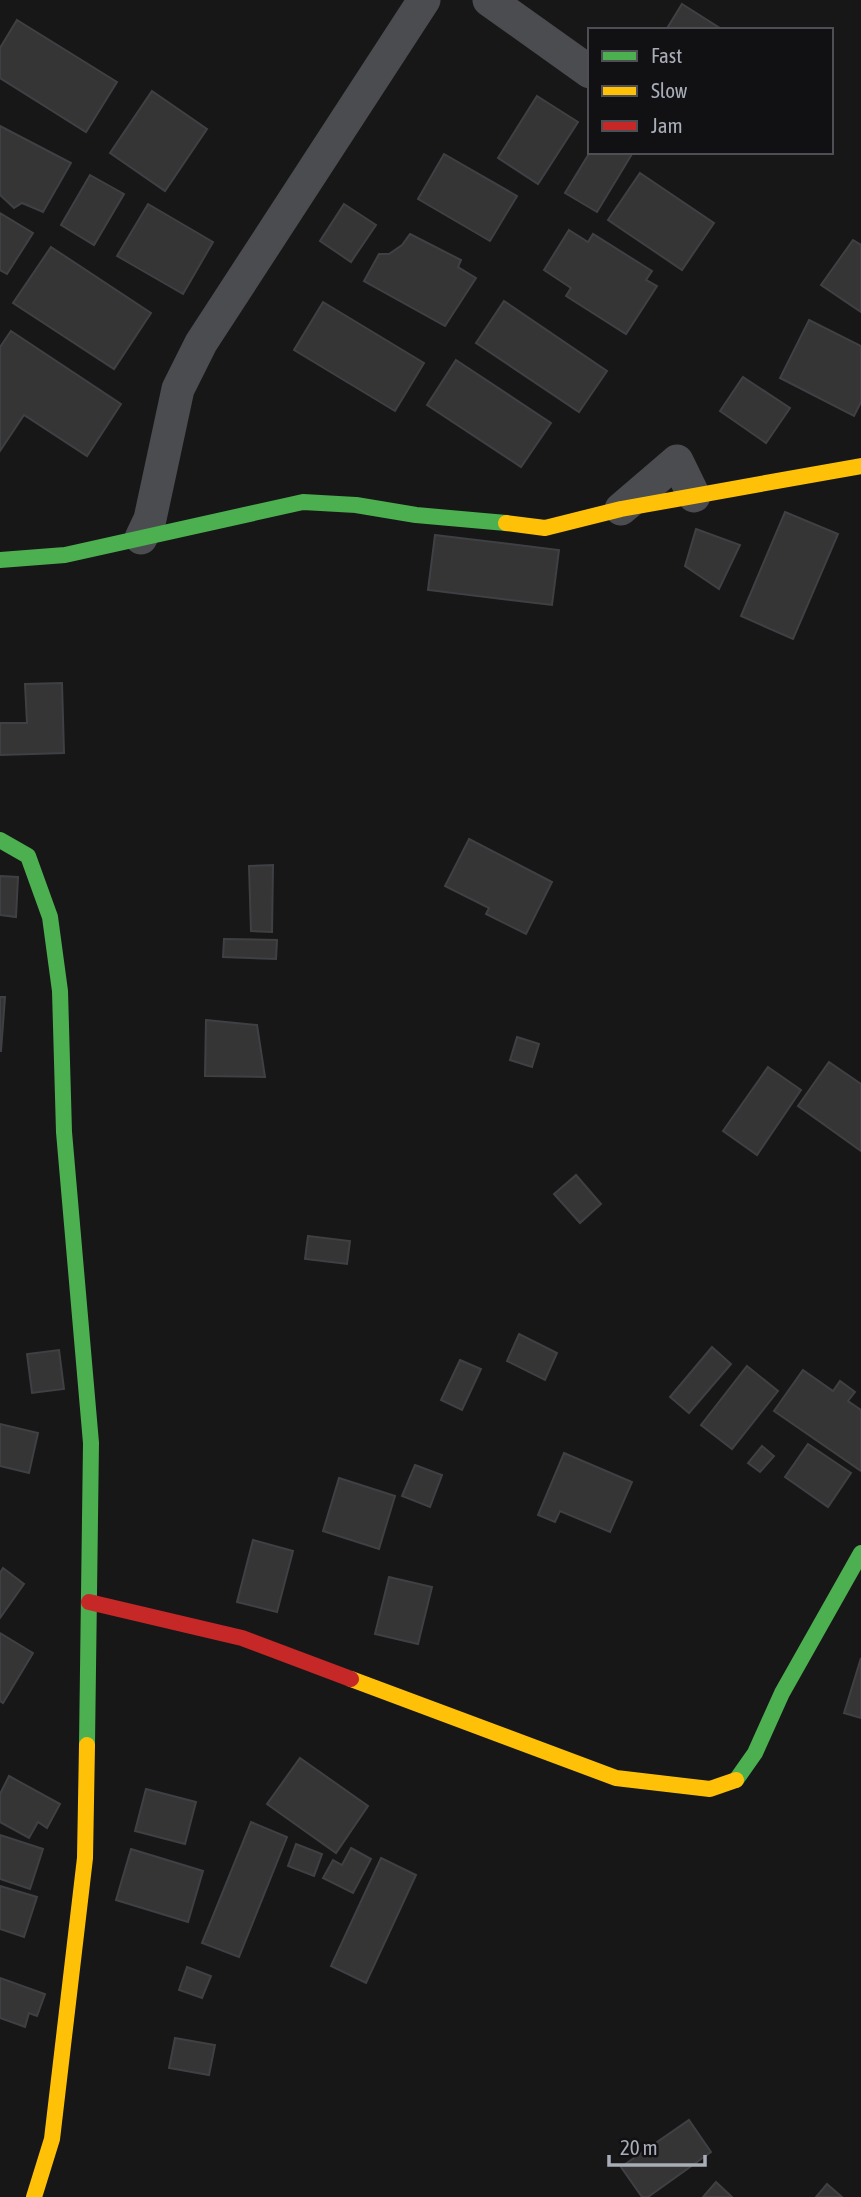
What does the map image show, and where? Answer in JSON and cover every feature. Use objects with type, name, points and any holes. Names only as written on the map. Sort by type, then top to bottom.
[{"type":"street","points":[[141,538],[150,519],[178,389],[201,343],[424,0]]},
{"type":"street","points":[[489,0],[588,71]]},
{"type":"street","points":[[0,560],[65,555],[303,502],[356,505],[416,515],[545,528],[621,509],[677,461],[694,496],[861,466]]},
{"type":"street","points":[[0,840],[28,856],[50,917],[60,991],[64,1132],[90,1443],[85,1858],[52,2138],[34,2197]]},
{"type":"street","points":[[89,1602],[242,1638],[616,1777],[710,1788],[736,1780],[755,1753],[782,1693],[861,1553]]},
{"type":"building","points":[[682,4],[720,28],[667,28]]},
{"type":"building","points":[[17,20],[117,82],[86,132],[0,78],[0,48]]},
{"type":"building","points":[[152,91],[207,129],[165,191],[110,153]]},
{"type":"building","points":[[537,96],[578,122],[538,184],[498,158]]},
{"type":"building","points":[[0,126],[71,163],[43,212],[22,203],[14,208],[0,195]]},
{"type":"building","points":[[444,154],[517,196],[490,241],[418,199]]},
{"type":"building","points":[[589,154],[632,154],[597,212],[565,193]]},
{"type":"building","points":[[640,173],[714,223],[682,270],[608,220]]},
{"type":"building","points":[[90,175],[124,194],[94,245],[61,225]]},
{"type":"building","points":[[148,204],[213,242],[183,294],[117,256]]},
{"type":"building","points":[[344,204],[376,225],[351,262],[320,241]]},
{"type":"building","points":[[0,213],[33,233],[7,274],[0,270]]},
{"type":"building","points":[[569,230],[588,242],[593,234],[652,271],[646,280],[657,286],[626,334],[566,296],[571,288],[544,270]]},
{"type":"building","points":[[410,234],[461,260],[458,267],[476,278],[445,326],[364,281],[379,254],[389,254],[402,245]]},
{"type":"building","points":[[853,240],[861,245],[861,312],[821,285]]},
{"type":"building","points":[[51,247],[151,313],[114,369],[13,303]]},
{"type":"building","points":[[504,301],[607,371],[579,412],[476,343]]},
{"type":"building","points":[[323,302],[424,363],[395,411],[294,350]]},
{"type":"building","points":[[809,320],[861,346],[861,402],[854,416],[780,378]]},
{"type":"building","points":[[11,331],[121,404],[87,456],[24,415],[0,451],[0,347]]},
{"type":"building","points":[[456,360],[551,423],[521,467],[427,405]]},
{"type":"building","points":[[743,377],[790,408],[766,443],[720,411]]},
{"type":"building","points":[[785,512],[838,534],[793,639],[741,616]]},
{"type":"building","points":[[696,529],[740,545],[719,589],[685,566]]},
{"type":"building","points":[[435,535],[559,550],[552,605],[428,590]]},
{"type":"building","points":[[62,683],[64,753],[0,755],[0,723],[27,723],[25,684]]},
{"type":"building","points":[[469,839],[552,882],[526,934],[486,914],[489,908],[445,886]]},
{"type":"building","points":[[273,865],[272,932],[251,931],[249,866]]},
{"type":"building","points":[[0,876],[18,877],[16,917],[0,915]]},
{"type":"building","points":[[224,939],[277,940],[276,959],[223,957]]},
{"type":"building","points":[[0,997],[5,997],[1,1051],[0,1051]]},
{"type":"building","points":[[206,1020],[257,1025],[265,1077],[205,1076]]},
{"type":"building","points":[[517,1037],[539,1044],[532,1067],[510,1060]]},
{"type":"building","points":[[829,1062],[861,1084],[861,1151],[798,1106]]},
{"type":"building","points":[[768,1067],[801,1090],[757,1155],[723,1131]]},
{"type":"building","points":[[576,1175],[601,1204],[580,1223],[554,1194]]},
{"type":"building","points":[[308,1236],[350,1241],[347,1264],[305,1259]]},
{"type":"building","points":[[519,1334],[557,1353],[545,1380],[507,1361]]},
{"type":"building","points":[[712,1347],[731,1364],[689,1413],[670,1397]]},
{"type":"building","points":[[59,1350],[64,1389],[32,1393],[27,1354]]},
{"type":"building","points":[[460,1360],[481,1369],[462,1410],[441,1400]]},
{"type":"building","points":[[747,1366],[778,1391],[732,1449],[701,1425]]},
{"type":"building","points":[[803,1370],[833,1391],[840,1381],[855,1392],[848,1401],[861,1410],[861,1471],[774,1411]]},
{"type":"building","points":[[0,1424],[38,1433],[29,1473],[0,1466]]},
{"type":"building","points":[[808,1444],[851,1473],[828,1507],[785,1477]]},
{"type":"building","points":[[762,1446],[774,1456],[760,1472],[748,1463]]},
{"type":"building","points":[[564,1453],[632,1482],[610,1532],[560,1511],[555,1522],[538,1515]]},
{"type":"building","points":[[415,1465],[442,1475],[430,1507],[402,1496]]},
{"type":"building","points":[[339,1478],[395,1496],[379,1549],[323,1531]]},
{"type":"building","points":[[253,1540],[293,1551],[277,1612],[237,1602]]},
{"type":"building","points":[[3,1568],[24,1584],[0,1618],[0,1573]]},
{"type":"building","points":[[389,1577],[432,1587],[418,1644],[375,1634]]},
{"type":"building","points":[[0,1633],[33,1653],[3,1703],[0,1701]]},
{"type":"building","points":[[861,1658],[861,1718],[844,1713]]},
{"type":"building","points":[[300,1758],[368,1806],[336,1853],[267,1804]]},
{"type":"building","points":[[9,1776],[60,1804],[47,1828],[38,1822],[29,1838],[0,1822],[0,1794]]},
{"type":"building","points":[[146,1789],[196,1802],[185,1844],[135,1831]]},
{"type":"building","points":[[251,1822],[287,1837],[239,1957],[202,1943]]},
{"type":"building","points":[[0,1835],[43,1849],[30,1889],[0,1879]]},
{"type":"building","points":[[296,1844],[322,1854],[314,1876],[288,1866]]},
{"type":"building","points":[[351,1848],[371,1859],[353,1893],[323,1878],[333,1860],[342,1865]]},
{"type":"building","points":[[131,1849],[203,1871],[188,1922],[116,1900]]},
{"type":"building","points":[[381,1858],[416,1875],[366,1983],[331,1966]]},
{"type":"building","points":[[0,1886],[37,1897],[24,1937],[0,1929]]},
{"type":"building","points":[[187,1967],[211,1976],[202,1998],[179,1990]]},
{"type":"building","points":[[0,1978],[45,1994],[37,2016],[29,2013],[25,2027],[0,2018]]},
{"type":"building","points":[[175,2038],[215,2045],[209,2075],[169,2068]]},
{"type":"building","points":[[689,2120],[711,2152],[648,2197],[642,2197],[621,2167]]},
{"type":"building","points":[[716,2182],[732,2197],[703,2197]]},
{"type":"building","points":[[827,2184],[842,2197],[816,2197]]},
{"type":"traffic: fast","points":[[0,560],[65,555],[303,502],[356,505],[416,515],[506,523]]},
{"type":"traffic: fast","points":[[0,840],[28,856],[50,917],[60,991],[64,1132],[91,1443],[87,1745]]},
{"type":"traffic: fast","points":[[736,1780],[755,1753],[782,1693],[861,1553]]},
{"type":"traffic: slow","points":[[506,523],[545,528],[621,509],[861,466]]},
{"type":"traffic: slow","points":[[351,1679],[616,1778],[710,1789],[736,1780]]},
{"type":"traffic: slow","points":[[34,2197],[52,2139],[85,1858],[87,1745]]},
{"type":"traffic: jam","points":[[89,1602],[242,1638],[351,1679]]}]
